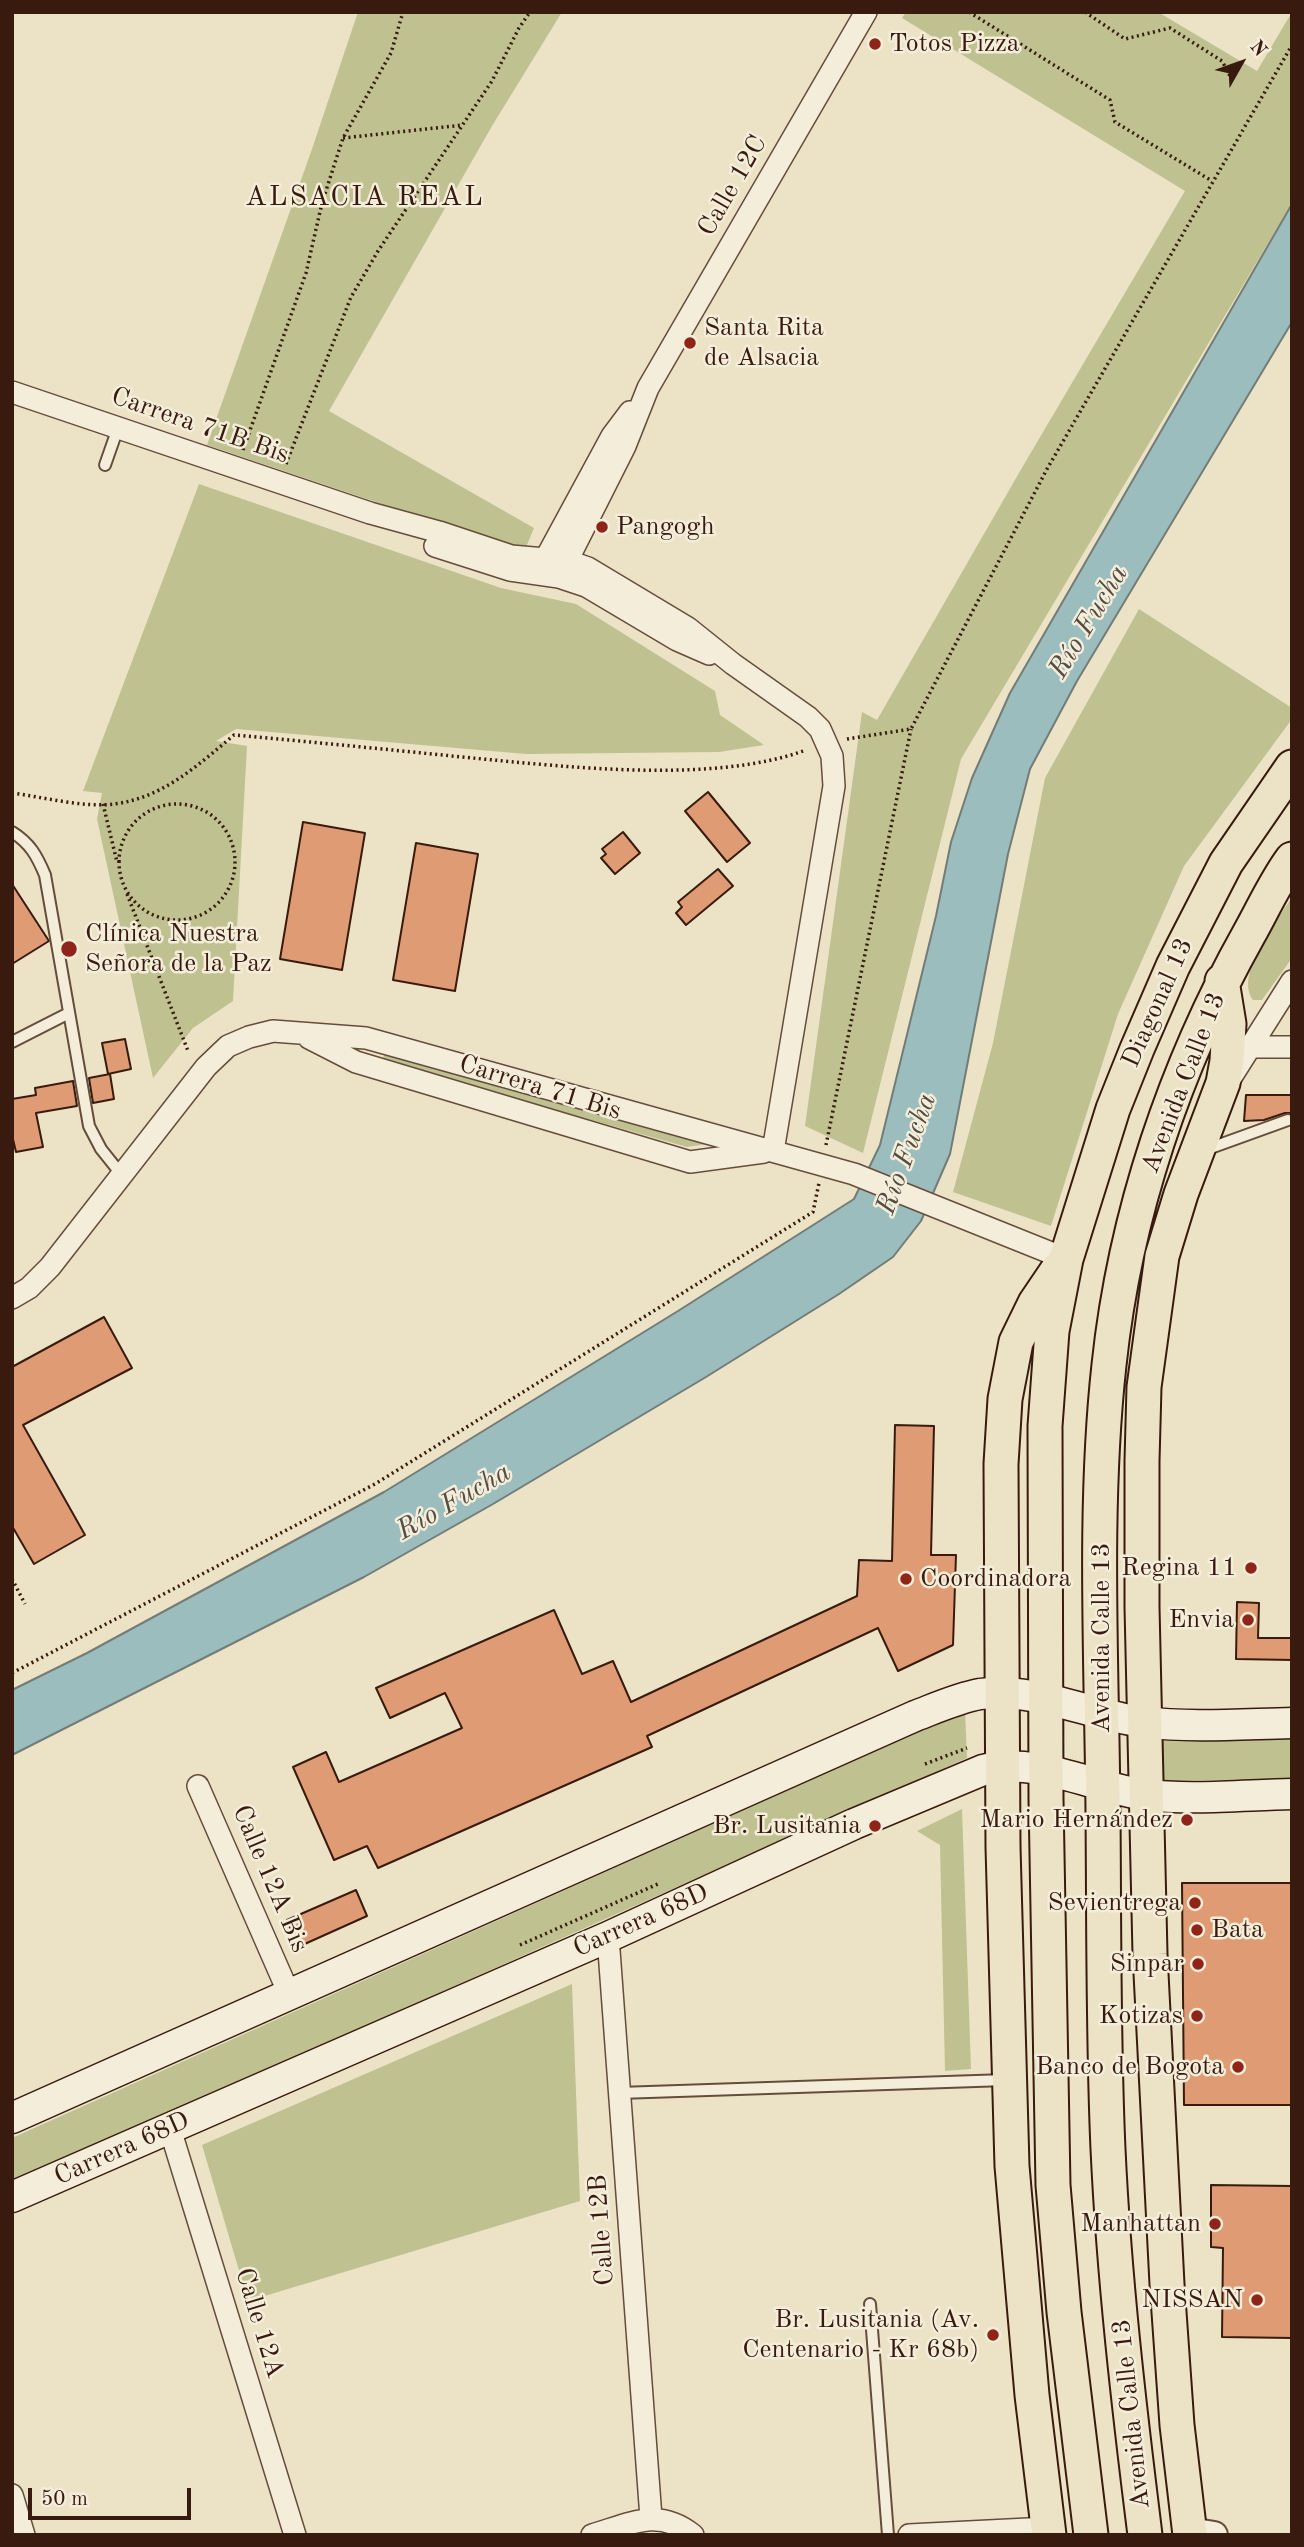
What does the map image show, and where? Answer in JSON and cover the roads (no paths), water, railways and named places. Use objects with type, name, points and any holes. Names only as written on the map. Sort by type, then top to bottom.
[{"type":"main road","name":"Diagonal 13","points":[[1066,1259],[1113,1109],[1173,966],[1226,863],[1292,767]]},
{"type":"main road","name":"Diagonal 13","points":[[1222,981],[1292,859]]},
{"type":"main road","name":"Avenida Calle 13","points":[[1188,2534],[1167,2284],[1150,1954],[1142,1461],[1144,1387],[1156,1291],[1169,1230],[1223,1083],[1240,1047],[1222,981]]},
{"type":"main road","name":"Avenida Calle 13","points":[[1145,2535],[1124,2346],[1108,2150],[1102,1786],[1101,1505],[1104,1424],[1108,1366],[1117,1302],[1138,1204],[1184,1068],[1222,981]]},
{"type":"main road","points":[[1138,1204],[1156,1291]]},
{"type":"main road","points":[[1048,2531],[1032,2395],[1013,2179],[1002,1766],[1001,1464],[1010,1364],[1024,1324],[1035,1303],[1066,1259]]},
{"type":"main road","name":"Avenida Calle 13","points":[[1066,1259],[1052,1331],[1045,1426],[1048,1994],[1053,2185],[1064,2312],[1091,2535]]},
{"type":"main road","points":[[12,2118],[915,1716],[973,1696],[1002,1693],[1046,1699],[1145,1722],[1292,1723]]},
{"type":"main road","name":"Carrera 68D","points":[[12,2197],[608,1937],[975,1772],[1002,1766],[1046,1771],[1146,1795],[1292,1794]]},
{"type":"main road","points":[[1032,2395],[1058,2240]]},
{"type":"street","name":"Calle 12C","points":[[541,566],[612,436],[648,388],[866,12]]},
{"type":"street","name":"Calle 12C","points":[[564,569],[625,446],[648,388]]},
{"type":"street","name":"Carrera 71B Bis","points":[[12,392],[370,513],[439,532],[541,566],[609,579],[688,628],[820,729],[832,756],[834,786],[773,1151]]},
{"type":"street","points":[[1240,1047],[1292,981]]},
{"type":"street","name":"Carrera 71 Bis","points":[[12,1298],[29,1288],[50,1267],[205,1068],[228,1046],[273,1031],[366,1038],[854,1174],[1066,1259]]},
{"type":"street","name":"Carrera 71 Bis","points":[[299,1033],[356,1062],[690,1161],[773,1151]]},
{"type":"street","points":[[1240,1047],[1292,1046]]},
{"type":"street","name":"Calle 12A Bis","points":[[198,1786],[290,1996]]},
{"type":"street","name":"Calle 12B","points":[[608,1937],[651,2518]]},
{"type":"street","name":"Calle 12A","points":[[170,2129],[295,2535]]},
{"type":"street","points":[[12,2495],[24,2535]]},
{"type":"street","points":[[592,2535],[651,2518],[666,2519],[681,2525],[693,2535]]},
{"type":"street","points":[[909,2535],[1048,2531]]},
{"type":"lane","points":[[105,465],[118,428]]},
{"type":"lane","points":[[12,832],[23,839],[35,853],[45,875],[89,1126],[101,1149],[121,1174]]},
{"type":"lane","points":[[12,1042],[69,1013]]},
{"type":"lane","points":[[1196,1154],[1288,1120]]},
{"type":"lane","points":[[620,2093],[1009,2079]]},
{"type":"lane","points":[[870,2304],[888,2535]]},
{"type":"water","name":"Río Fucha","points":[[1292,204],[1292,322],[1077,681],[1030,769],[1008,854],[950,1154],[921,1221],[893,1257],[706,1377],[493,1504],[364,1577],[12,1755],[12,1690],[87,1653],[384,1492],[854,1199],[880,1145],[936,916],[951,842],[972,778],[1010,693]]},
{"type":"place","name":"Totos Pizza","points":[[875,44]]},
{"type":"place","name":"Santa Rita de Alsacia","points":[[690,343]]},
{"type":"place","name":"Pangogh","points":[[602,527]]},
{"type":"place","name":"Clínica Nuestra Señora de la Paz","points":[[69,949]]},
{"type":"place","name":"Regina 11","points":[[1251,1568]]},
{"type":"place","name":"Coordinadora","points":[[906,1579]]},
{"type":"place","name":"Envia","points":[[1248,1620]]},
{"type":"place","name":"Mario Hernández","points":[[1187,1820]]},
{"type":"place","name":"Br. Lusitania","points":[[875,1826]]},
{"type":"place","name":"Sevientrega","points":[[1195,1903]]},
{"type":"place","name":"Bata","points":[[1197,1930]]},
{"type":"place","name":"Sinpar","points":[[1198,1964]]},
{"type":"place","name":"Kotizas","points":[[1197,2016]]},
{"type":"place","name":"Banco de Bogota","points":[[1238,2067]]},
{"type":"place","name":"Manhattan","points":[[1215,2224]]},
{"type":"place","name":"NISSAN","points":[[1257,2300]]},
{"type":"place","name":"Br. Lusitania (Av. Centenario - Kr 68b)","points":[[993,2335]]},
{"type":"district","name":"ALSACIA REAL","points":[[365,198]]}]
